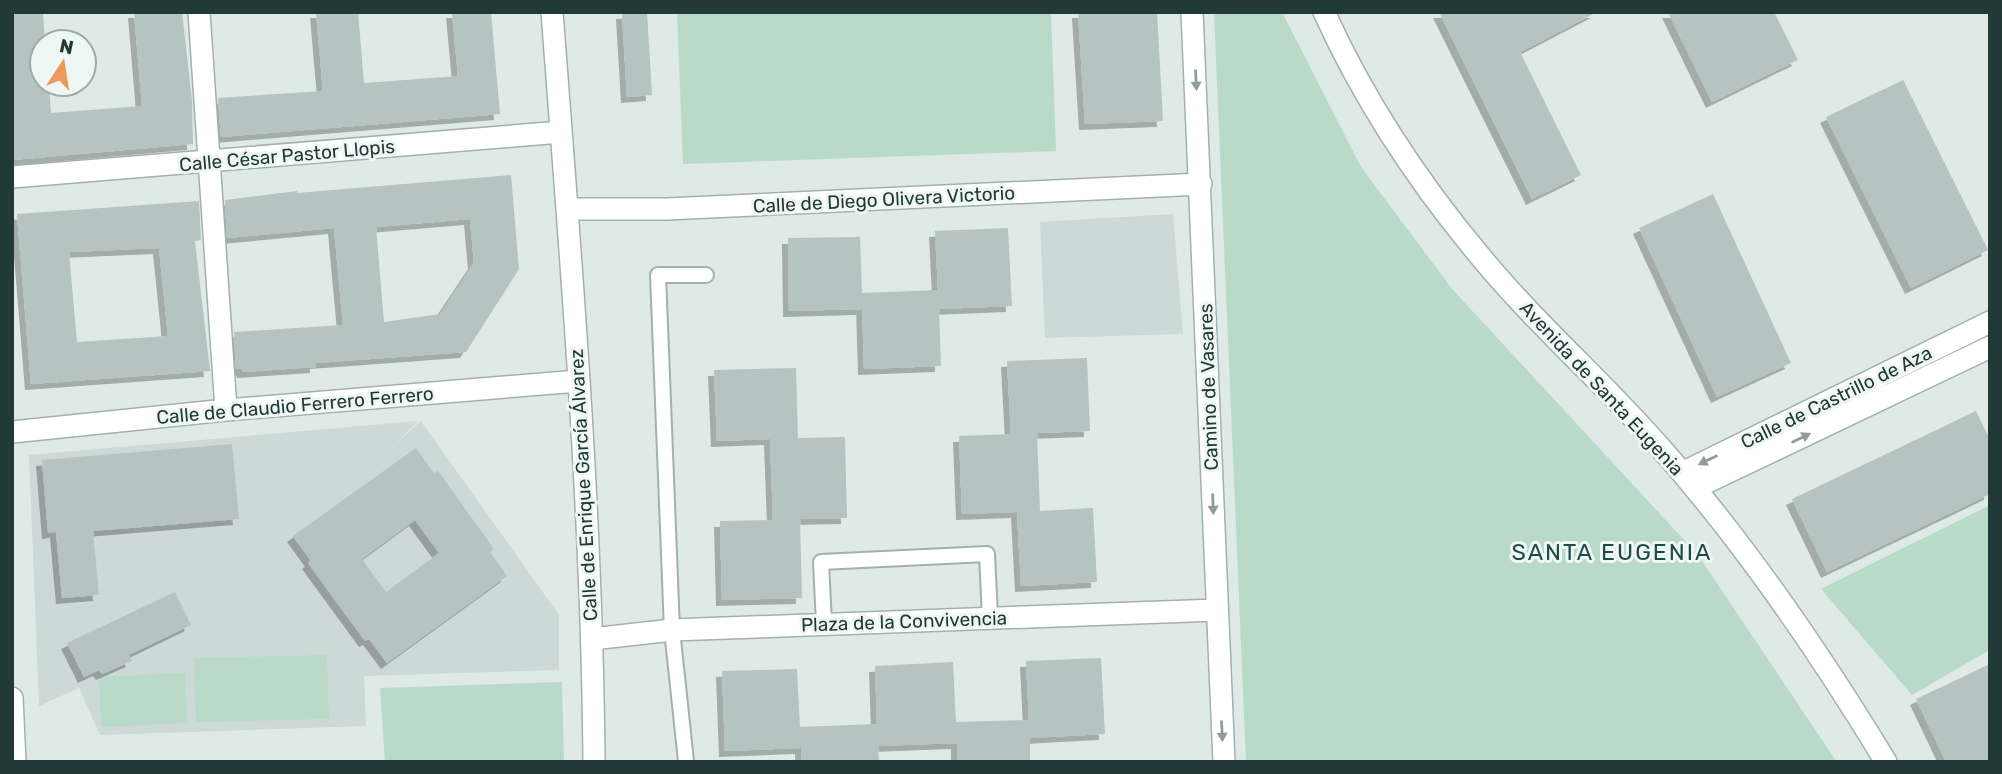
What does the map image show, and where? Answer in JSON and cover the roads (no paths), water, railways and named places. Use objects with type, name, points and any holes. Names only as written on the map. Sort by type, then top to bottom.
[{"type":"street","points":[[199,12],[226,410]]},
{"type":"street","name":"Calle de Enrique García Álvarez","points":[[552,12],[568,209],[578,381],[592,639],[594,762]]},
{"type":"street","name":"Camino de Vasares","points":[[1192,12],[1224,762]]},
{"type":"street","name":"Avenida de Santa Eugenia","points":[[1324,12],[1393,139],[1434,198],[1496,274],[1688,480],[1789,610],[1886,762]]},
{"type":"street","name":"Calle César Pastor Llopis","points":[[12,177],[561,132]]},
{"type":"street","name":"Calle de Diego Olivera Victorio","points":[[568,209],[667,209],[1200,184]]},
{"type":"street","name":"Calle de Castrillo de Aza","points":[[1688,480],[1990,323]]},
{"type":"street","name":"Calle de Castrillo de Aza","points":[[1688,480],[1990,348]]},
{"type":"street","name":"Calle de Claudio Ferrero Ferrero","points":[[12,432],[226,410],[578,381]]},
{"type":"street","name":"Plaza de la Convivencia","points":[[592,639],[672,630],[1217,610]]},
{"type":"street","points":[[12,698],[15,762]]},
{"type":"lane","points":[[686,761],[672,630],[658,275],[706,275]]},
{"type":"lane","points":[[824,624],[821,562],[987,554],[990,618]]},
{"type":"district","name":"SANTA EUGENIA","points":[[1612,552]]}]
